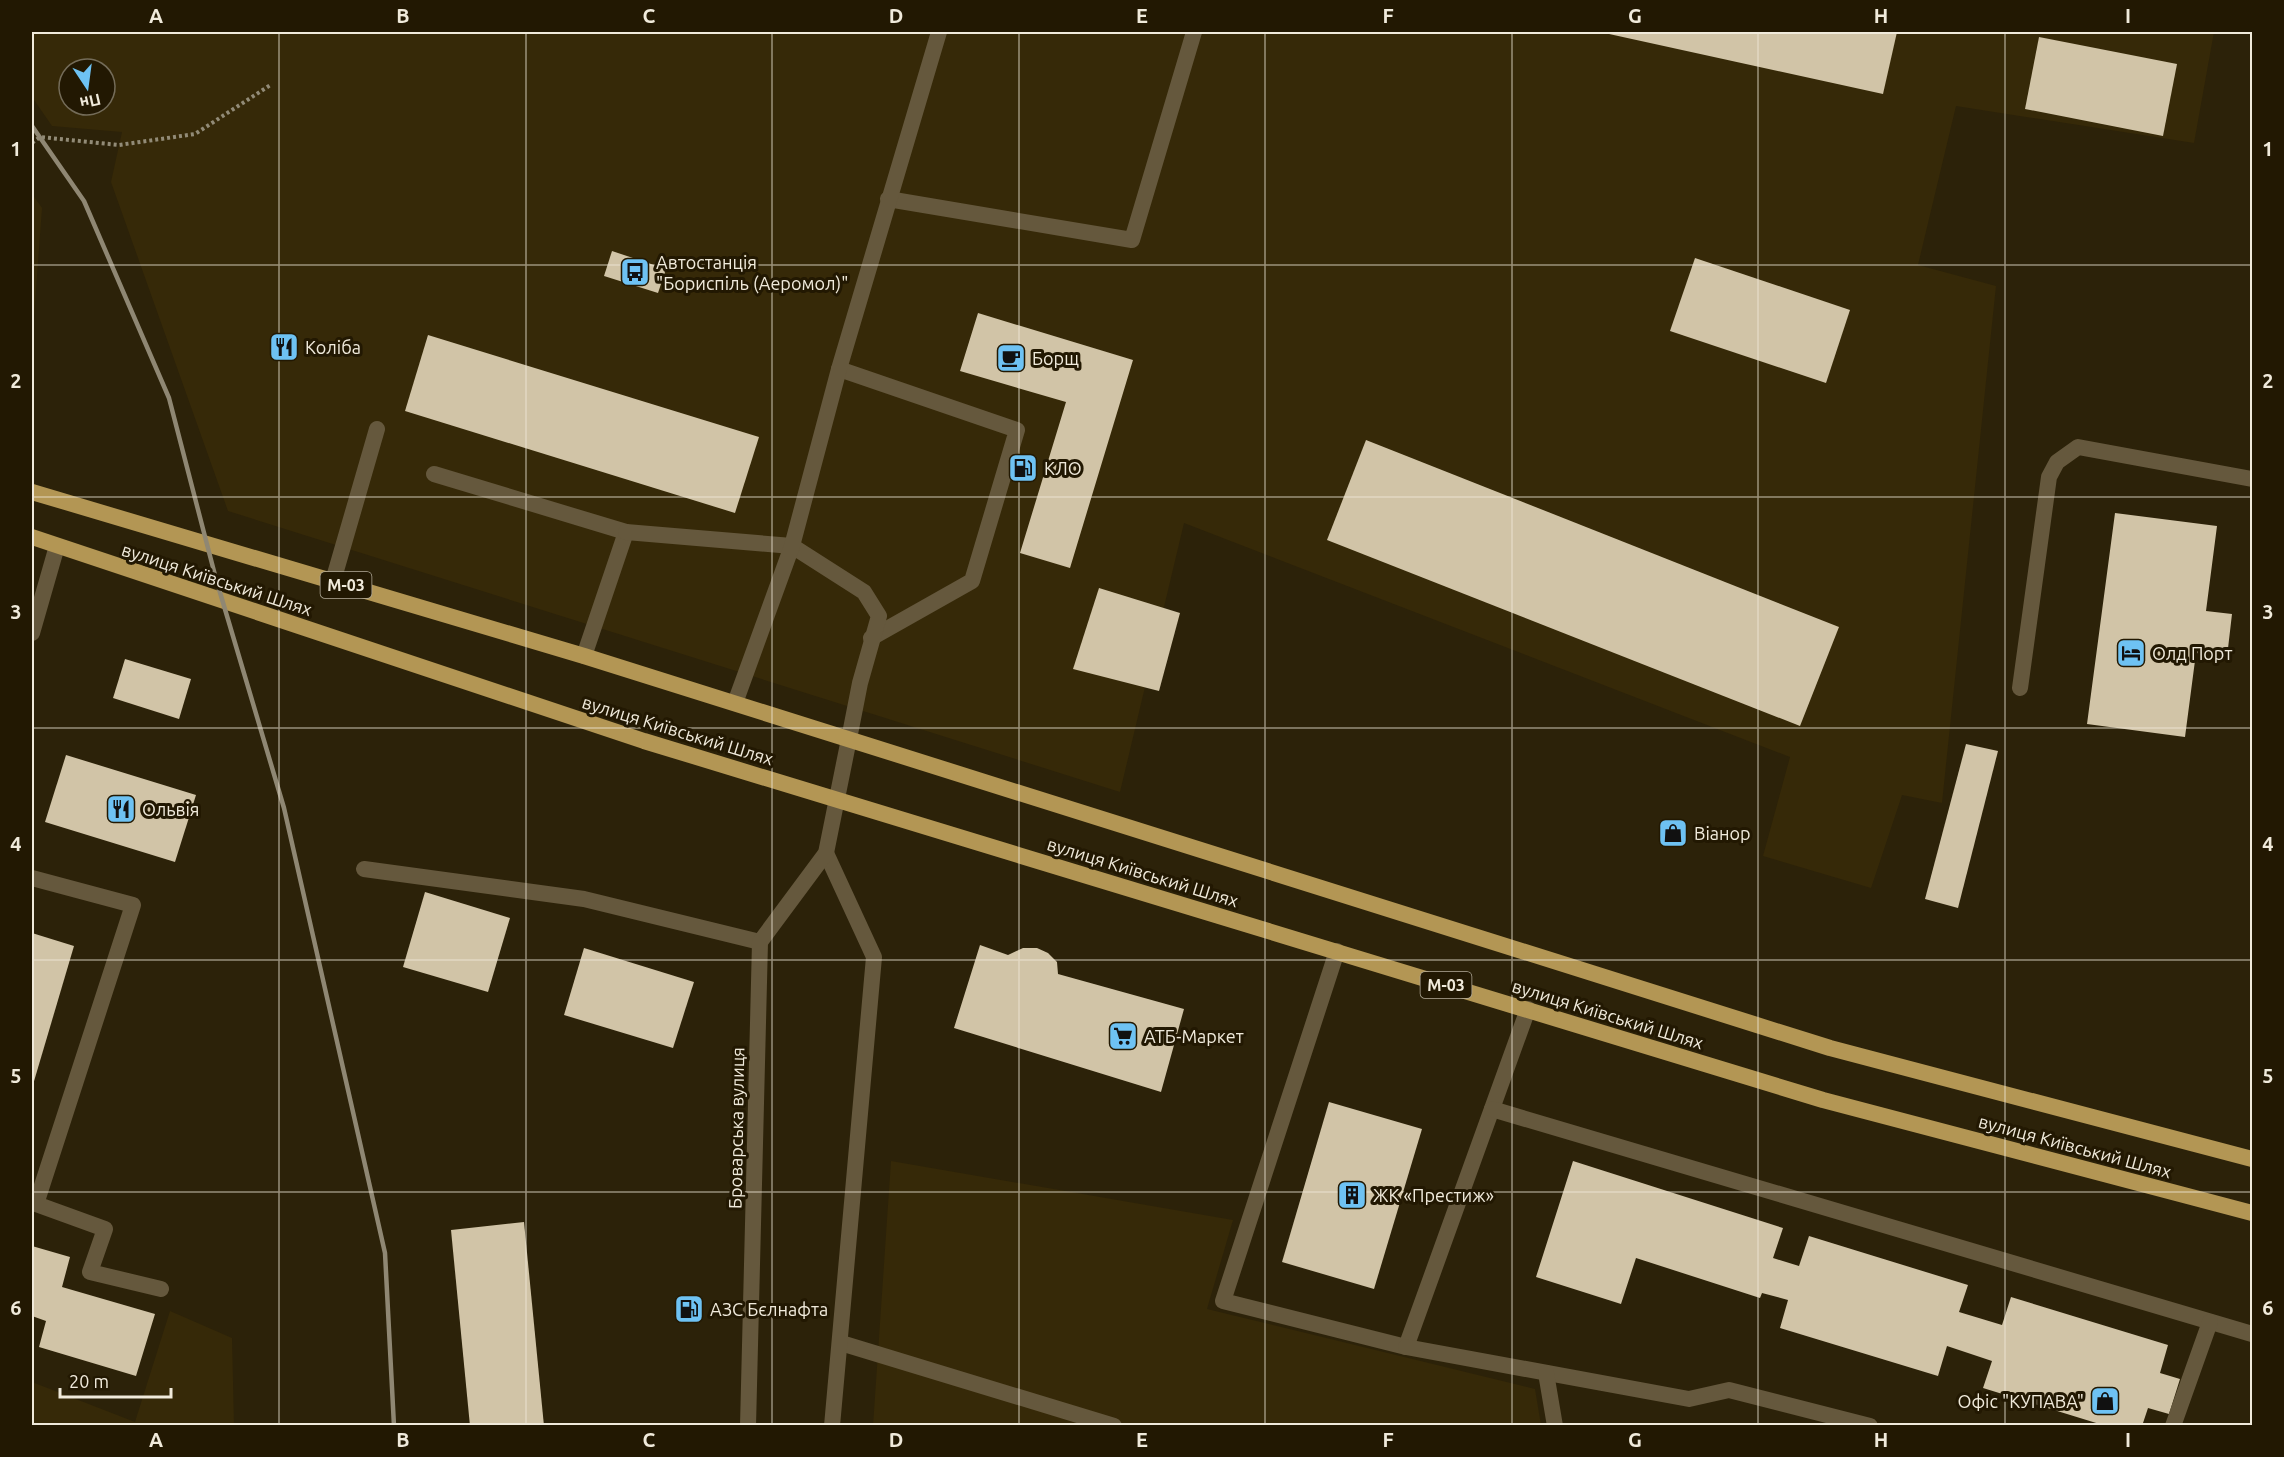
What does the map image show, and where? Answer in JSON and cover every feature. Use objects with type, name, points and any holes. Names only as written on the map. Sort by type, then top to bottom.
[{"type":"highway","name":"вулиця Київський Шлях","points":[[32,492],[584,656],[1830,1048],[2253,1159]]},
{"type":"highway","name":"вулиця Київський Шлях","points":[[32,537],[644,741],[1823,1100],[2253,1213]]},
{"type":"street","points":[[735,703],[792,546],[838,369],[939,32]]},
{"type":"street","points":[[888,199],[1132,240],[1194,32]]},
{"type":"street","points":[[838,369],[1017,430],[972,581],[871,638]]},
{"type":"street","points":[[333,581],[377,429]]},
{"type":"street","points":[[2020,688],[2049,477],[2057,462],[2078,447],[2253,479]]},
{"type":"street","points":[[364,868],[584,899],[760,942],[826,853],[871,638],[879,616],[864,592],[792,546],[626,532],[434,474]]},
{"type":"street","points":[[584,656],[626,532]]},
{"type":"street","points":[[32,633],[57,546]]},
{"type":"street","points":[[826,853],[873,957],[841,1343],[832,1425]]},
{"type":"street","points":[[32,878],[133,905],[36,1204],[105,1229],[90,1272],[161,1289]]},
{"type":"street","name":"Броварська вулиця","points":[[748,1425],[760,942]]},
{"type":"street","points":[[1337,951],[1223,1301],[1406,1347],[1689,1399],[1729,1390],[1870,1425]]},
{"type":"street","points":[[1406,1347],[1528,1010]]},
{"type":"street","points":[[1492,1109],[2253,1334]]},
{"type":"street","points":[[2174,1425],[2210,1322]]},
{"type":"street","points":[[841,1343],[1114,1425]]},
{"type":"street","points":[[1546,1373],[1555,1425]]},
{"type":"path","points":[[32,143],[40,137],[119,145],[195,134],[272,84]]},
{"type":"shaded area","points":[[32,32],[2214,32],[2194,143],[1956,106],[1918,265],[1996,286],[1942,803],[1902,795],[1871,888],[1763,856],[1790,757],[1184,523],[1120,792],[228,511],[111,182],[122,132],[52,126],[32,97]]},
{"type":"shaded area","points":[[32,194],[42,208],[32,344]]},
{"type":"shaded area","points":[[891,1161],[1233,1220],[1207,1309],[1535,1389],[1541,1425],[873,1426]]},
{"type":"shaded area","points":[[170,1311],[232,1338],[234,1425],[32,1425],[32,1382],[135,1422]]},
{"type":"building","points":[[1600,32],[1897,32],[1883,94]]},
{"type":"building","points":[[2039,37],[2177,64],[2163,136],[2025,109]]},
{"type":"building","name":"Автостанція \"Бориспіль (Аеромол)\"","points":[[612,251],[666,269],[658,293],[604,276]]},
{"type":"building","points":[[1695,258],[1850,310],[1826,383],[1670,331]]},
{"type":"building","points":[[978,313],[1133,360],[1070,568],[1020,553],[1066,402],[960,371]]},
{"type":"building","points":[[428,335],[759,437],[735,513],[405,411]]},
{"type":"building","points":[[1366,440],[1839,627],[1800,726],[1327,540]]},
{"type":"building","points":[[2115,513],[2217,526],[2206,611],[2232,614],[2227,657],[2196,653],[2185,737],[2087,724]]},
{"type":"building","points":[[1099,588],[1180,613],[1159,691],[1073,669]]},
{"type":"building","points":[[125,659],[191,679],[179,719],[113,698]]},
{"type":"building","points":[[1966,744],[1998,751],[1958,908],[1925,899]]},
{"type":"building","name":"Ольвія","points":[[66,755],[196,795],[175,862],[45,822]]},
{"type":"building","points":[[425,892],[510,918],[488,992],[403,967]]},
{"type":"building","points":[[32,933],[74,946],[32,1088]]},
{"type":"building","points":[[980,945],[1008,955],[1023,948],[1037,948],[1048,953],[1057,962],[1058,974],[1184,1009],[1161,1092],[954,1028]]},
{"type":"building","points":[[584,948],[694,982],[673,1048],[564,1015]]},
{"type":"building","name":"ЖК «Престиж»","points":[[1329,1102],[1422,1129],[1374,1289],[1282,1262]]},
{"type":"building","points":[[1573,1161],[1783,1228],[1773,1258],[1799,1266],[1809,1236],[1968,1285],[1959,1312],[2002,1325],[2011,1297],[2168,1345],[2160,1373],[2180,1379],[2169,1414],[2148,1408],[2142,1426],[2106,1426],[1983,1388],[1992,1361],[1947,1346],[1938,1376],[1780,1328],[1788,1300],[1762,1293],[1760,1298],[1636,1258],[1621,1304],[1536,1277]]},
{"type":"building","points":[[524,1222],[544,1426],[470,1426],[451,1230]]},
{"type":"building","points":[[32,1246],[70,1257],[62,1287],[155,1314],[136,1376],[39,1347],[46,1321],[32,1316]]},
{"type":"railway","points":[[32,126],[84,201],[169,398],[216,579],[284,808],[385,1253],[394,1426]]},
{"type":"place","name":"Автостанція \"Бориспіль (Аеромол)\"","points":[[635,272]]},
{"type":"place","name":"Коліба","points":[[284,347]]},
{"type":"place","name":"Борщ","points":[[1011,358]]},
{"type":"place","name":"КЛО","points":[[1023,468]]},
{"type":"place","name":"Олд Порт","points":[[2131,653]]},
{"type":"place","name":"Ольвія","points":[[121,809]]},
{"type":"place","name":"Віанор","points":[[1673,833]]},
{"type":"place","name":"АТБ-Маркет","points":[[1123,1036]]},
{"type":"place","name":"ЖК «Престиж»","points":[[1352,1195]]},
{"type":"place","name":"АЗС Бєлнафта","points":[[689,1309]]},
{"type":"place","name":"Офіс \"КУПАВА\"","points":[[2105,1401]]}]
